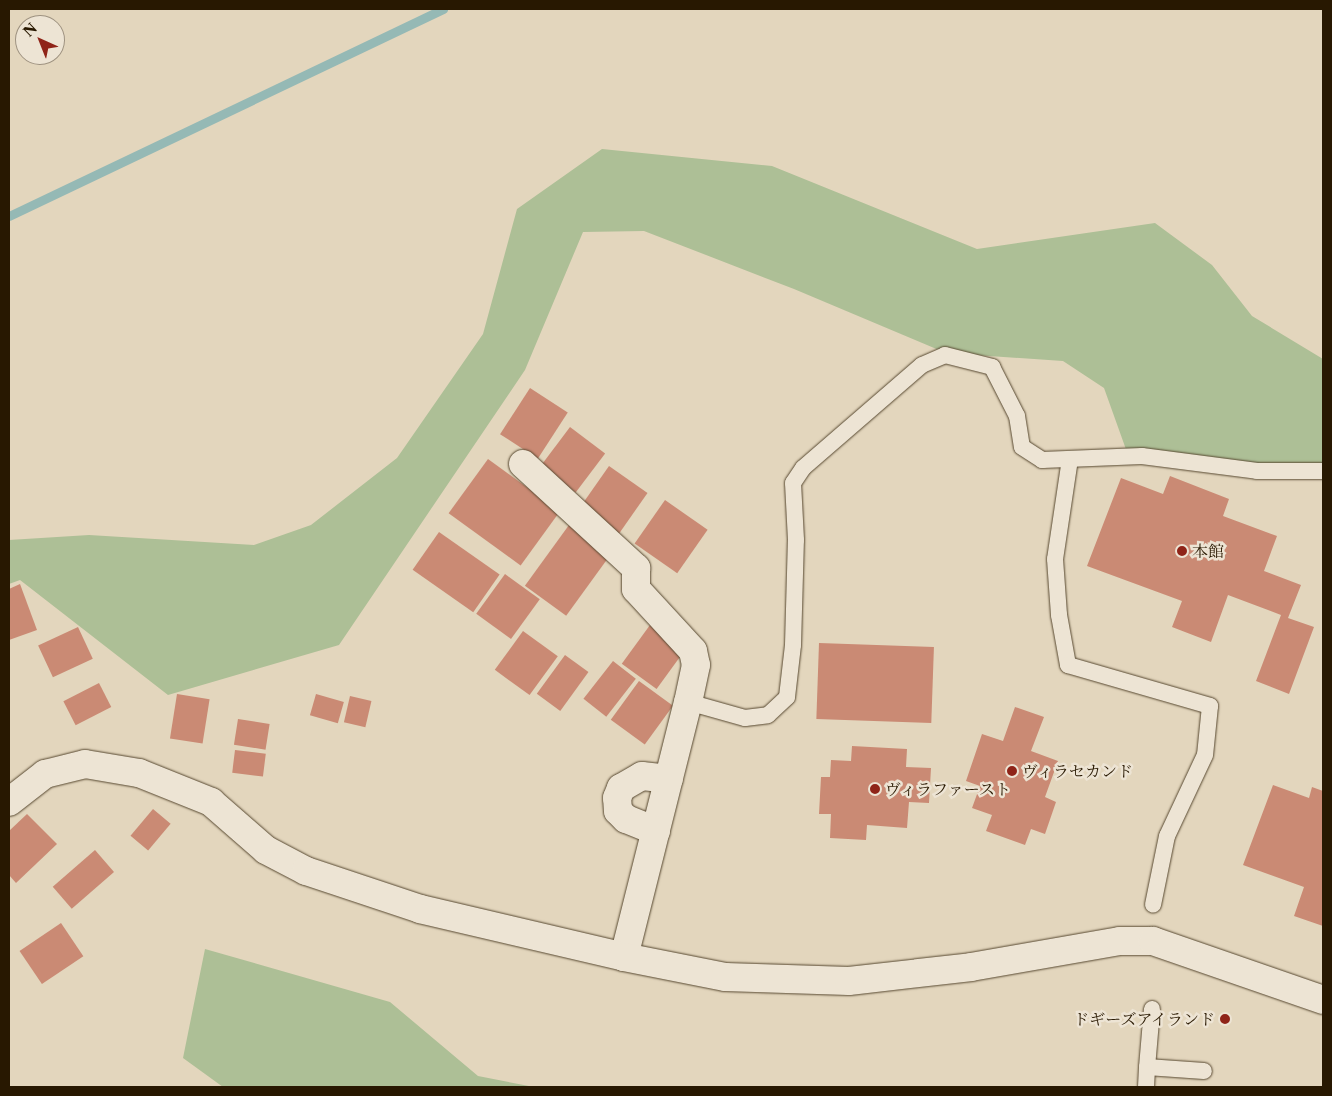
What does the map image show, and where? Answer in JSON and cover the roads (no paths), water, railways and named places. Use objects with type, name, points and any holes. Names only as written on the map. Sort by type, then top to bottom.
[{"type":"street","points":[[523,464],[636,568],[636,589],[693,651],[696,665],[624,957]]},
{"type":"street","points":[[9,802],[45,774],[85,764],[139,773],[211,802],[266,850],[306,871],[420,910],[624,957],[725,977],[849,981],[971,967],[1120,941],[1153,942],[1323,1000]]},
{"type":"street","points":[[656,831],[626,819],[618,811],[618,798],[621,788],[642,776],[669,779]]},
{"type":"lane","points":[[688,702],[745,718],[768,715],[787,697],[796,550],[792,483],[802,468],[922,365],[945,356],[992,366],[1017,416],[1022,447],[1042,460],[1142,456],[1257,471],[1323,470]]},
{"type":"lane","points":[[1070,459],[1055,559],[1068,665],[1210,706],[1205,754],[1166,836],[1153,905]]},
{"type":"lane","points":[[1146,1087],[1152,1009]]},
{"type":"lane","points":[[1147,1067],[1204,1071]]},
{"type":"waterway","points":[[9,216],[443,9]]},
{"type":"place","name":"本館","points":[[1182,551]]},
{"type":"place","name":"ヴィラセカンド","points":[[1012,771]]},
{"type":"place","name":"ヴィラファースト","points":[[875,789]]},
{"type":"place","name":"ドギーズアイランド","points":[[1225,1019]]}]
